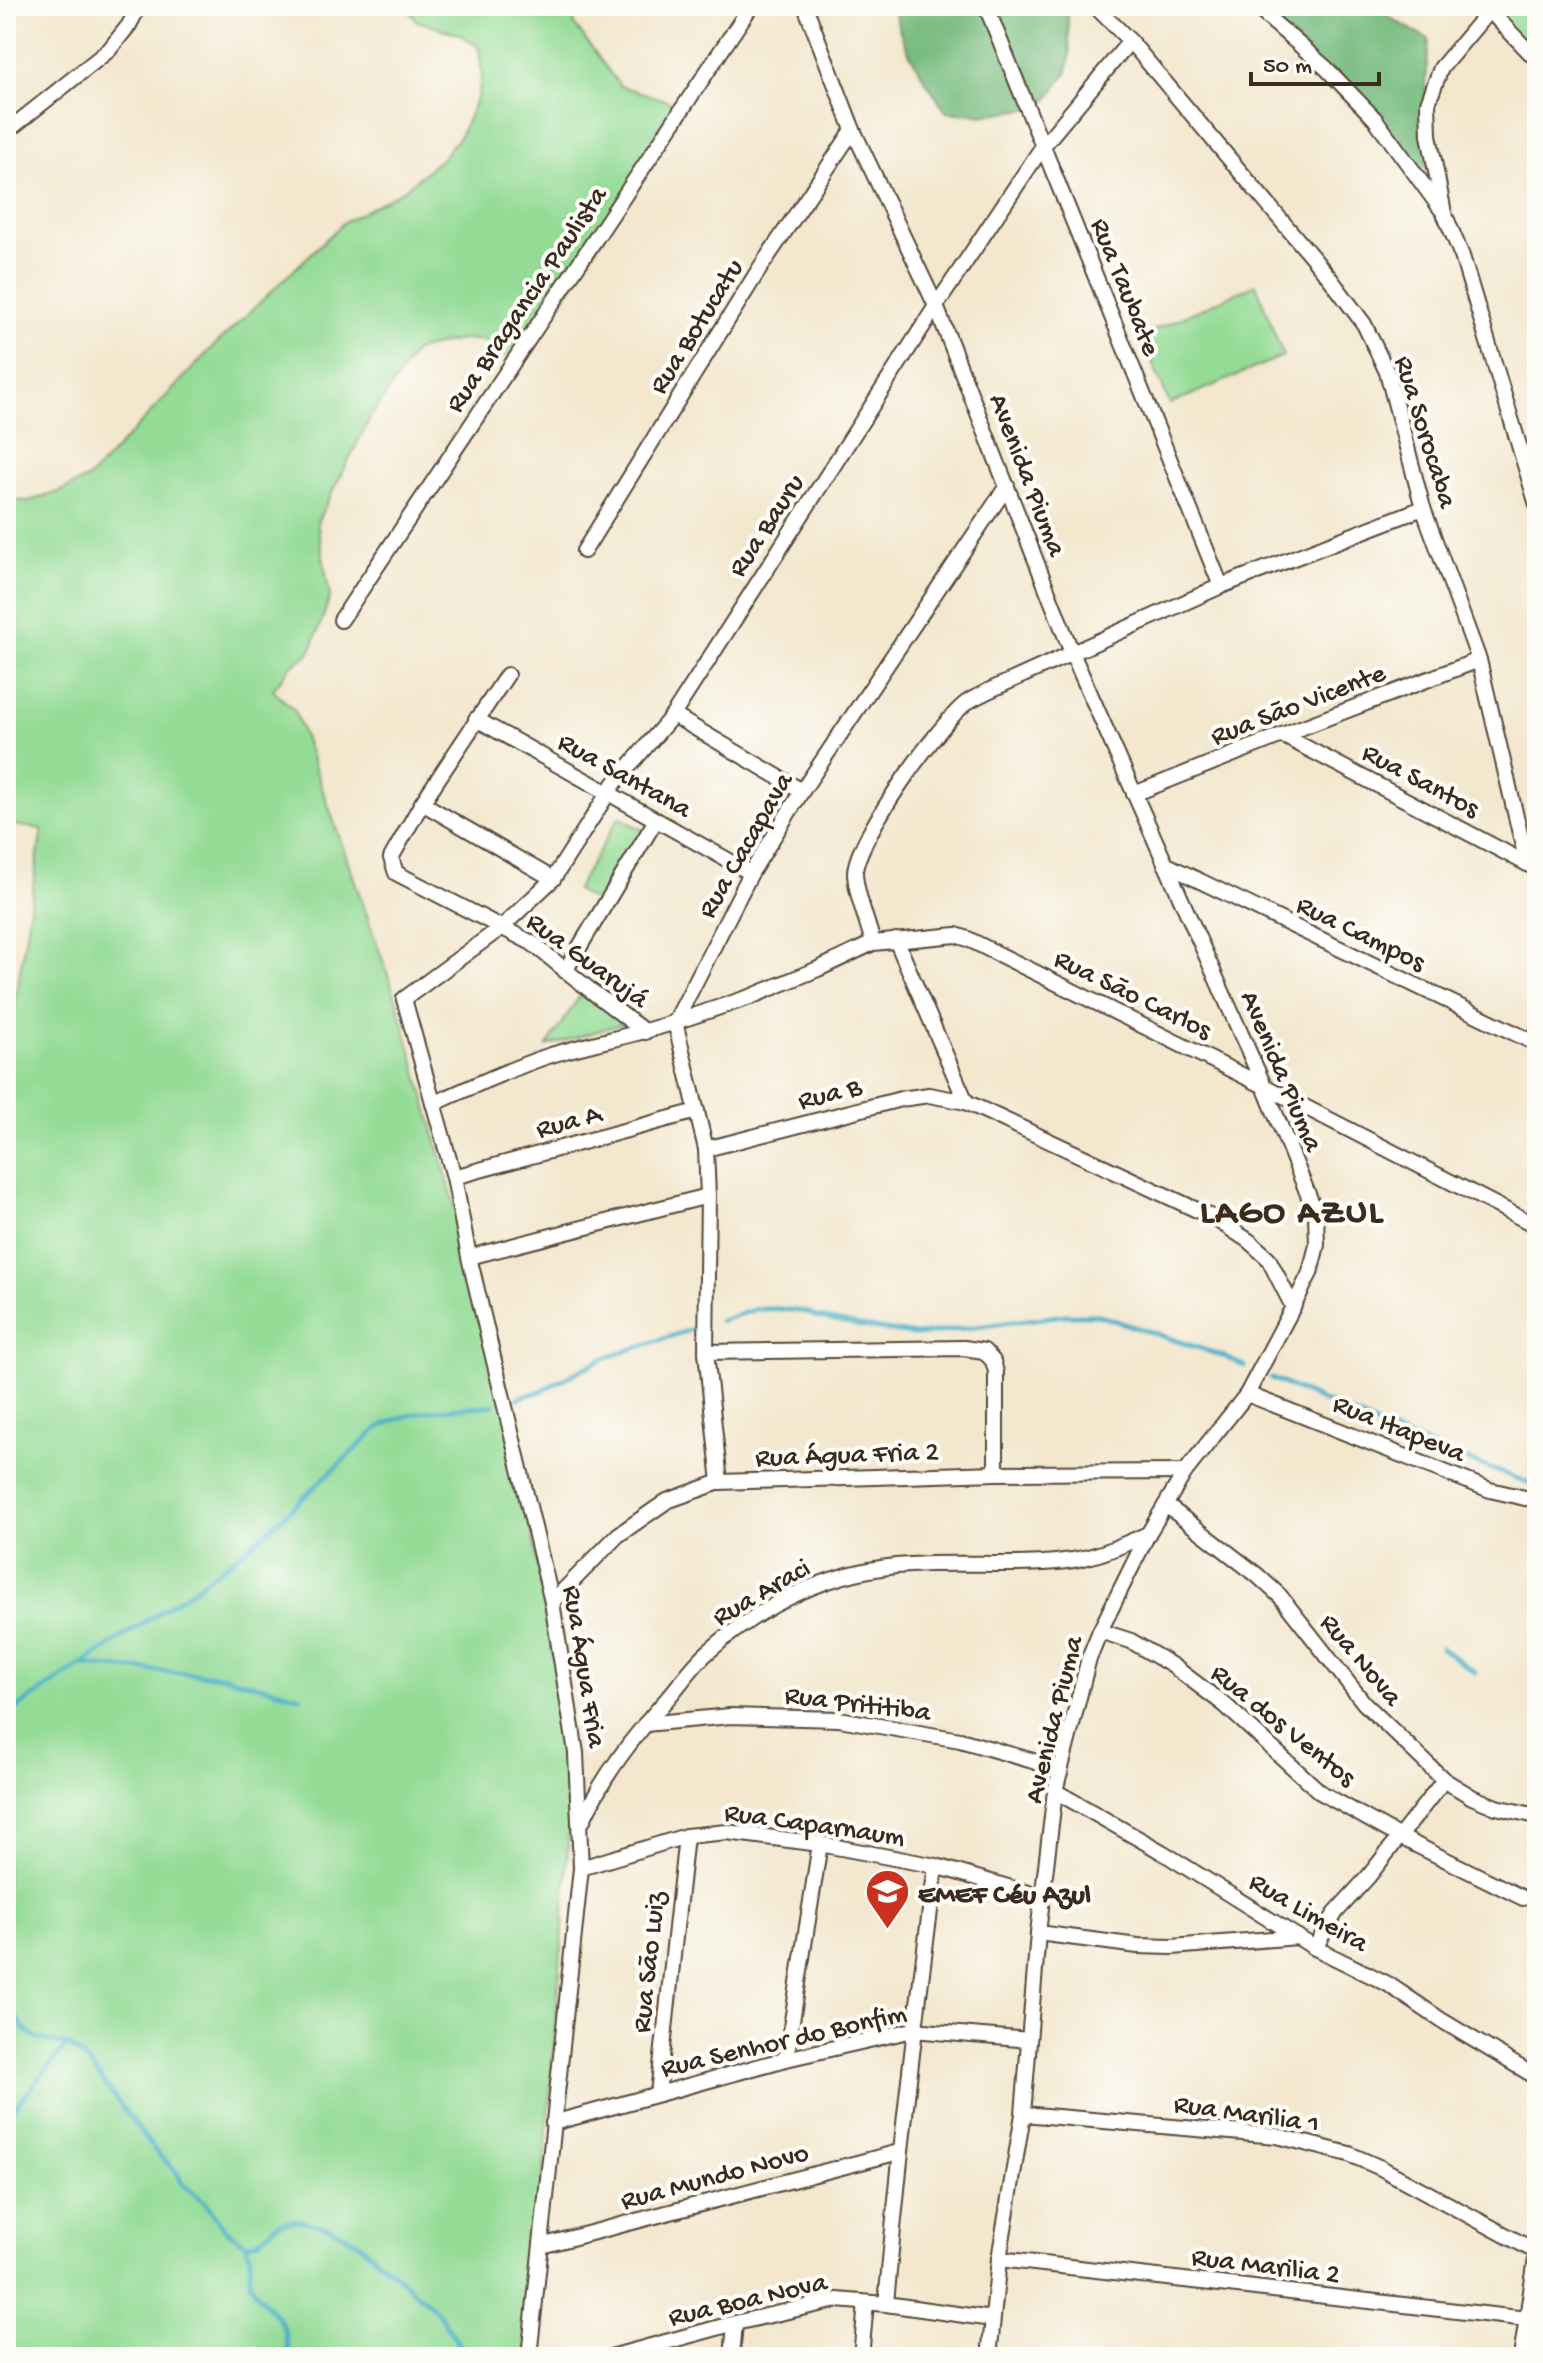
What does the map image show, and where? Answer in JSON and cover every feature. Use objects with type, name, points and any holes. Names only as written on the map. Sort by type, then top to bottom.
[{"type":"street","points":[[6,132],[109,50],[129,25],[139,6]]},
{"type":"street","name":"Rua Bragancia Paulista","points":[[341,620],[751,6]]},
{"type":"street","name":"Avenida Piuma","points":[[805,6],[853,130],[936,306],[1072,653],[1264,1086],[1316,1214],[1314,1259],[1293,1307],[1247,1394],[1185,1472],[1148,1534],[1089,1658],[1055,1791],[1038,1933],[1023,2114],[999,2259],[989,2357]]},
{"type":"street","name":"Rua Taubate","points":[[986,6],[1221,586]]},
{"type":"street","name":"Rua Sorocaba","points":[[1095,6],[1130,41],[1329,277],[1364,324],[1387,372],[1423,508],[1479,660],[1532,866]]},
{"type":"street","points":[[1255,6],[1326,68],[1375,119],[1444,213]]},
{"type":"street","points":[[1537,60],[1489,8],[1441,68],[1428,103],[1429,135],[1444,213],[1462,256],[1537,505]]},
{"type":"street","name":"Rua Bauru","points":[[404,999],[502,927],[553,879],[609,793],[673,715],[936,306],[1043,146],[1130,41]]},
{"type":"street","name":"Rua Botucatu","points":[[584,551],[760,268],[853,130]]},
{"type":"street","name":"Rua Cacapava","points":[[675,1022],[751,873],[802,791],[1007,486]]},
{"type":"street","points":[[873,943],[855,873],[858,859],[869,833],[912,769],[966,703],[1221,586],[1423,508]]},
{"type":"street","name":"Rua São Vicente","points":[[1134,794],[1479,660]]},
{"type":"street","points":[[422,803],[507,675]]},
{"type":"street","points":[[673,715],[802,791]]},
{"type":"street","name":"Rua Santana","points":[[476,719],[751,873]]},
{"type":"street","name":"Rua Santos","points":[[1282,735],[1532,866]]},
{"type":"street","name":"Rua Guarujá","points":[[553,879],[422,803],[391,858],[396,873],[532,943],[645,1032]]},
{"type":"street","points":[[565,971],[656,820]]},
{"type":"street","name":"Rua Campos","points":[[1165,864],[1537,1044]]},
{"type":"street","name":"Rua São Carlos","points":[[896,940],[956,935],[968,939],[1533,1224]]},
{"type":"street","points":[[433,1104],[512,1069],[645,1032],[750,997],[873,943],[896,940],[966,1102]]},
{"type":"street","name":"Rua Água Fria","points":[[404,999],[454,1177],[469,1257],[552,1602],[576,1753],[581,1868],[529,2357]]},
{"type":"street","points":[[675,1022],[706,1149],[706,1352],[720,1482]]},
{"type":"street","name":"Rua B","points":[[706,1149],[901,1099],[929,1095],[966,1102],[1214,1218],[1268,1258],[1293,1307]]},
{"type":"street","name":"Rua A","points":[[454,1177],[697,1111]]},
{"type":"street","points":[[469,1257],[708,1196]]},
{"type":"street","points":[[706,1352],[964,1348],[984,1351],[993,1361],[996,1372],[996,1473]]},
{"type":"street","name":"Rua Itapeva","points":[[1247,1394],[1490,1490],[1537,1499]]},
{"type":"street","name":"Rua Água Fria 2","points":[[552,1602],[618,1535],[667,1501],[720,1482],[996,1473],[1185,1472]]},
{"type":"street","name":"Rua Nova","points":[[1166,1505],[1280,1596],[1364,1703],[1444,1780],[1496,1807],[1537,1816]]},
{"type":"street","name":"Rua Araci","points":[[579,1827],[605,1778],[645,1724],[706,1654],[751,1619],[796,1593],[875,1567],[1075,1560],[1113,1550],[1148,1534]]},
{"type":"street","name":"Rua dos Ventos","points":[[1100,1631],[1131,1641],[1173,1666],[1225,1705],[1320,1792],[1400,1837],[1523,1898]]},
{"type":"street","name":"Rua Prititiba","points":[[645,1724],[730,1716],[839,1719],[960,1740],[1060,1772]]},
{"type":"street","points":[[1315,1948],[1336,1912],[1368,1877],[1444,1780]]},
{"type":"street","name":"Rua Limeira","points":[[1055,1791],[1162,1852],[1315,1948],[1388,1984],[1536,2077]]},
{"type":"street","name":"Rua Caparnaum","points":[[581,1868],[686,1836],[727,1832],[820,1844],[936,1866],[1042,1897]]},
{"type":"street","name":"Rua São Luiz","points":[[658,2094],[686,1836]]},
{"type":"street","points":[[786,2059],[820,1844]]},
{"type":"street","points":[[886,2304],[899,2152],[936,1866]]},
{"type":"street","points":[[1038,1933],[1138,1946],[1172,1947],[1298,1937]]},
{"type":"street","name":"Rua Senhor do Bonfim","points":[[553,2123],[786,2059],[913,2030],[1029,2040]]},
{"type":"street","name":"Rua Marilia 1","points":[[1023,2114],[1277,2136],[1317,2144],[1381,2168],[1537,2252]]},
{"type":"street","name":"Rua Mundo Novo","points":[[541,2246],[899,2152]]},
{"type":"street","points":[[1521,2357],[1537,2252]]},
{"type":"street","name":"Rua Marilia 2","points":[[999,2259],[1527,2319]]},
{"type":"street","name":"Rua Boa Nova","points":[[611,2357],[735,2323],[837,2300],[992,2319]]},
{"type":"street","points":[[861,2357],[866,2303]]},
{"type":"street","points":[[732,2357],[735,2323]]},
{"type":"green space","points":[[406,6],[576,6],[574,24],[620,86],[685,106],[516,375],[500,350],[483,341],[454,341],[415,351],[370,418],[317,522],[330,597],[310,653],[291,666],[273,690],[295,711],[397,1001],[477,1284],[524,1485],[572,1772],[541,2209],[525,2357],[6,2357],[6,1062],[42,829],[14,825],[6,804],[6,500],[29,501],[89,478],[209,351],[344,222],[402,191],[441,159],[461,134],[478,96],[482,74],[479,47],[459,34],[417,21]]},
{"type":"green space","points":[[894,6],[1067,6],[1070,55],[1067,72],[1042,107],[984,115],[946,112],[907,49]]},
{"type":"green space","points":[[1252,6],[1374,6],[1429,39],[1424,113],[1435,173],[1400,152],[1345,99],[1297,41]]},
{"type":"green space","points":[[1489,6],[1537,6],[1537,57]]},
{"type":"green space","points":[[1256,284],[1283,356],[1170,404],[1141,336]]},
{"type":"green space","points":[[619,817],[648,833],[604,907],[576,890]]},
{"type":"green space","points":[[587,985],[639,1019],[547,1046]]},
{"type":"waterway","points":[[720,1321],[756,1309],[780,1309],[917,1335],[1064,1315],[1098,1315],[1245,1366]]},
{"type":"waterway","points":[[518,1398],[541,1391],[602,1359],[693,1329]]},
{"type":"waterway","points":[[1271,1378],[1386,1429],[1537,1486]]},
{"type":"waterway","points":[[6,1715],[194,1589],[259,1539],[376,1430],[417,1413],[494,1405]]},
{"type":"waterway","points":[[1414,1452],[1417,1440]]},
{"type":"waterway","points":[[1441,1648],[1475,1672]]},
{"type":"waterway","points":[[81,1665],[223,1676],[301,1697]]},
{"type":"waterway","points":[[6,1967],[8,2003],[25,2030],[37,2038],[70,2046],[88,2062],[155,2151],[177,2173],[182,2184],[205,2202],[223,2227],[245,2244],[250,2255],[250,2282],[284,2328],[290,2357]]},
{"type":"waterway","points":[[6,2118],[67,2045]]},
{"type":"waterway","points":[[245,2244],[258,2241],[279,2223],[298,2220],[330,2228],[356,2241],[436,2310],[468,2357]]},
{"type":"place","name":"EMEF Céu Azul","points":[[887,1931]]},
{"type":"district","name":"LAGO AZUL","points":[[1292,1208]]}]
